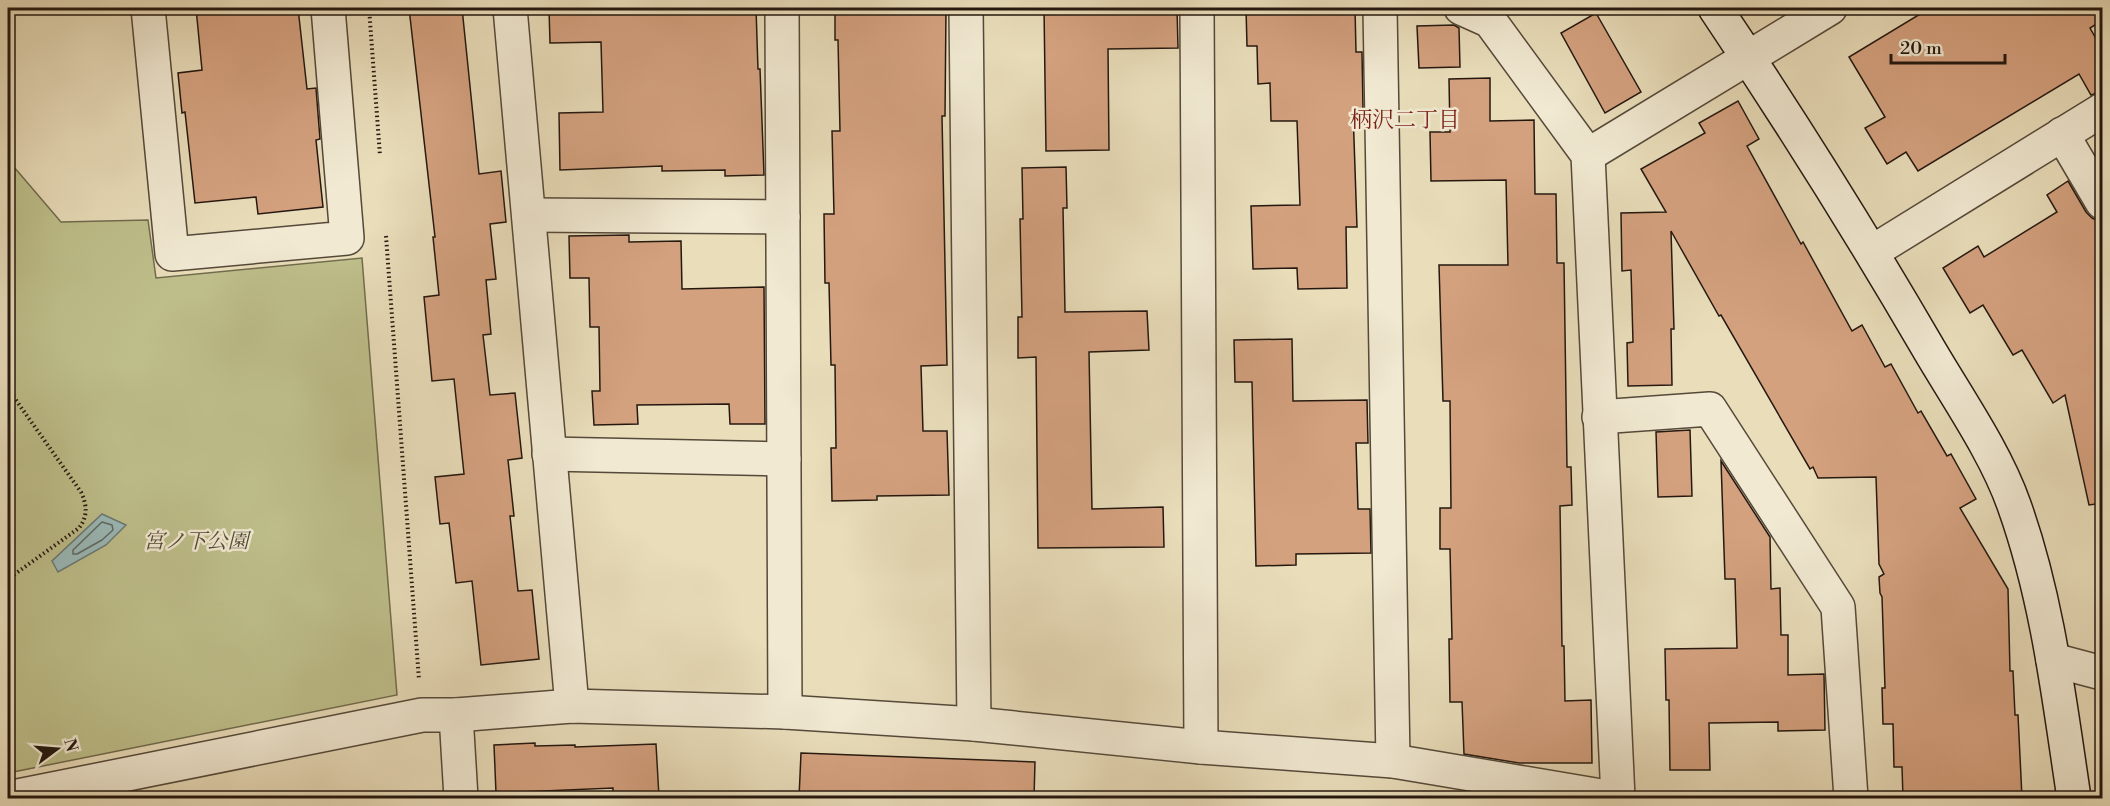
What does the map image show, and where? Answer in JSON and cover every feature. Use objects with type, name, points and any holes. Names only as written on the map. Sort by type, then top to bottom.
[{"type":"street","points":[[148,8],[172,254],[347,238],[328,8]]},
{"type":"street","points":[[510,8],[572,706]]},
{"type":"street","points":[[782,8],[785,712]]},
{"type":"street","points":[[966,8],[974,724]]},
{"type":"street","points":[[1197,8],[1201,747]]},
{"type":"street","points":[[1380,8],[1393,761]]},
{"type":"street","points":[[1461,8],[1490,21],[1588,155],[1618,798]]},
{"type":"street","points":[[1715,8],[1872,252],[1994,460],[2013,502],[2032,558],[2046,616],[2074,798]]},
{"type":"street","points":[[1588,155],[1830,8]]},
{"type":"street","points":[[1872,252],[2103,110]]},
{"type":"street","points":[[2062,134],[2103,201]]},
{"type":"street","points":[[529,216],[783,218]]},
{"type":"street","points":[[1599,417],[1710,409],[1838,607],[1851,798]]},
{"type":"street","points":[[549,454],[784,459]]},
{"type":"street","points":[[2053,660],[2103,673]]},
{"type":"street","points":[[8,798],[422,715],[456,715],[572,706],[785,712],[974,724],[1201,747],[1393,761],[1613,798]]},
{"type":"street","points":[[456,715],[461,798]]},
{"type":"path","points":[[369,8],[380,161]]},
{"type":"path","points":[[386,232],[422,715]]},
{"type":"path","points":[[8,389],[81,492],[86,511],[84,521],[79,528],[8,579]]},
{"type":"green space","name":"宮ノ下公園","points":[[8,160],[61,222],[148,220],[156,278],[362,258],[397,695],[8,773]]},
{"type":"water","points":[[102,514],[126,525],[106,545],[58,572],[52,561]]},
{"type":"building","points":[[196,8],[298,8],[307,89],[316,88],[320,139],[316,140],[323,207],[258,214],[256,197],[195,203],[185,112],[182,113],[178,73],[202,70]]},
{"type":"building","points":[[409,8],[462,8],[479,174],[501,171],[506,222],[490,224],[496,279],[486,280],[491,334],[483,335],[490,395],[515,393],[522,458],[508,460],[514,516],[510,516],[518,591],[532,590],[539,659],[481,665],[472,581],[456,583],[449,523],[440,524],[435,477],[464,474],[454,379],[432,381],[424,297],[439,295],[433,237],[435,237]]},
{"type":"building","points":[[549,8],[756,8],[764,175],[725,176],[725,170],[662,171],[662,166],[560,170],[559,113],[603,112],[601,42],[550,43]]},
{"type":"building","points":[[835,8],[946,8],[945,116],[942,116],[947,365],[921,366],[923,431],[947,431],[949,495],[877,496],[877,500],[832,501],[831,448],[836,448],[835,365],[831,365],[829,283],[825,283],[824,214],[834,214],[832,131],[840,131]]},
{"type":"building","points":[[1044,8],[1177,8],[1178,48],[1108,49],[1109,150],[1046,151]]},
{"type":"building","points":[[1246,8],[1355,8],[1356,52],[1362,52],[1363,109],[1353,110],[1357,227],[1346,227],[1347,288],[1298,289],[1297,268],[1253,269],[1251,206],[1300,205],[1297,121],[1271,121],[1270,83],[1258,84],[1257,46],[1247,46]]},
{"type":"building","points":[[1930,8],[2103,8],[2103,20],[2090,28],[2103,51],[2103,91],[2091,95],[2079,74],[1918,171],[1906,152],[1887,164],[1865,128],[1885,117],[1849,57]]},
{"type":"building","points":[[1596,13],[1641,92],[1605,113],[1561,33]]},
{"type":"building","points":[[1454,25],[1459,28],[1460,67],[1419,68],[1417,26]]},
{"type":"building","points":[[1490,78],[1490,121],[1534,120],[1535,194],[1556,194],[1557,263],[1564,263],[1567,467],[1571,467],[1572,505],[1560,506],[1565,701],[1591,700],[1592,763],[1519,763],[1464,754],[1462,702],[1450,702],[1449,639],[1452,639],[1450,549],[1440,549],[1440,508],[1451,508],[1450,401],[1443,401],[1439,265],[1508,265],[1506,180],[1431,181],[1430,132],[1450,132],[1449,79]]},
{"type":"building","points":[[1738,101],[1759,139],[1747,146],[1852,331],[1862,325],[1885,367],[1891,364],[1918,413],[1921,411],[1947,456],[1951,454],[1976,499],[1960,508],[2008,589],[2010,671],[2013,671],[2015,715],[2018,715],[2022,798],[1903,798],[1902,767],[1894,767],[1893,724],[1883,724],[1882,688],[1885,688],[1882,597],[1879,577],[1884,574],[1879,564],[1876,477],[1818,478],[1813,467],[1810,469],[1671,231],[1674,329],[1671,329],[1672,385],[1628,386],[1627,343],[1633,342],[1631,270],[1622,271],[1621,213],[1666,212],[1641,169],[1705,133],[1699,123]]},
{"type":"building","points":[[1066,167],[1067,208],[1063,208],[1065,312],[1147,311],[1149,350],[1089,352],[1092,509],[1163,507],[1164,547],[1038,548],[1036,357],[1018,358],[1018,317],[1022,317],[1020,219],[1023,219],[1022,168]]},
{"type":"building","points":[[2068,181],[2086,212],[2103,223],[2103,503],[2089,505],[2065,395],[2053,403],[2022,350],[2013,355],[1983,305],[1970,313],[1943,268],[1978,246],[1984,257],[2057,212],[2047,195]]},
{"type":"building","points":[[629,235],[629,242],[681,241],[682,289],[764,287],[765,424],[730,424],[729,404],[637,405],[638,424],[594,425],[592,391],[600,391],[599,327],[590,327],[589,278],[570,278],[569,236]]},
{"type":"building","points":[[1292,339],[1293,401],[1367,400],[1368,443],[1356,443],[1358,509],[1370,509],[1371,553],[1296,554],[1296,565],[1256,566],[1252,382],[1235,382],[1234,340]]},
{"type":"building","points":[[1690,430],[1692,496],[1658,497],[1656,432]]},
{"type":"building","points":[[1721,461],[1770,537],[1771,589],[1780,588],[1781,635],[1788,635],[1788,675],[1824,674],[1825,730],[1778,731],[1778,722],[1709,723],[1710,770],[1670,770],[1669,700],[1666,700],[1665,649],[1737,648],[1735,579],[1725,579]]},
{"type":"building","points":[[535,743],[535,746],[575,745],[575,747],[656,744],[659,797],[613,798],[613,788],[496,793],[494,745]]},
{"type":"building","points":[[801,753],[1035,762],[1034,798],[799,798]]},
{"type":"district","name":"柄沢二丁目","points":[[1405,120]]}]
